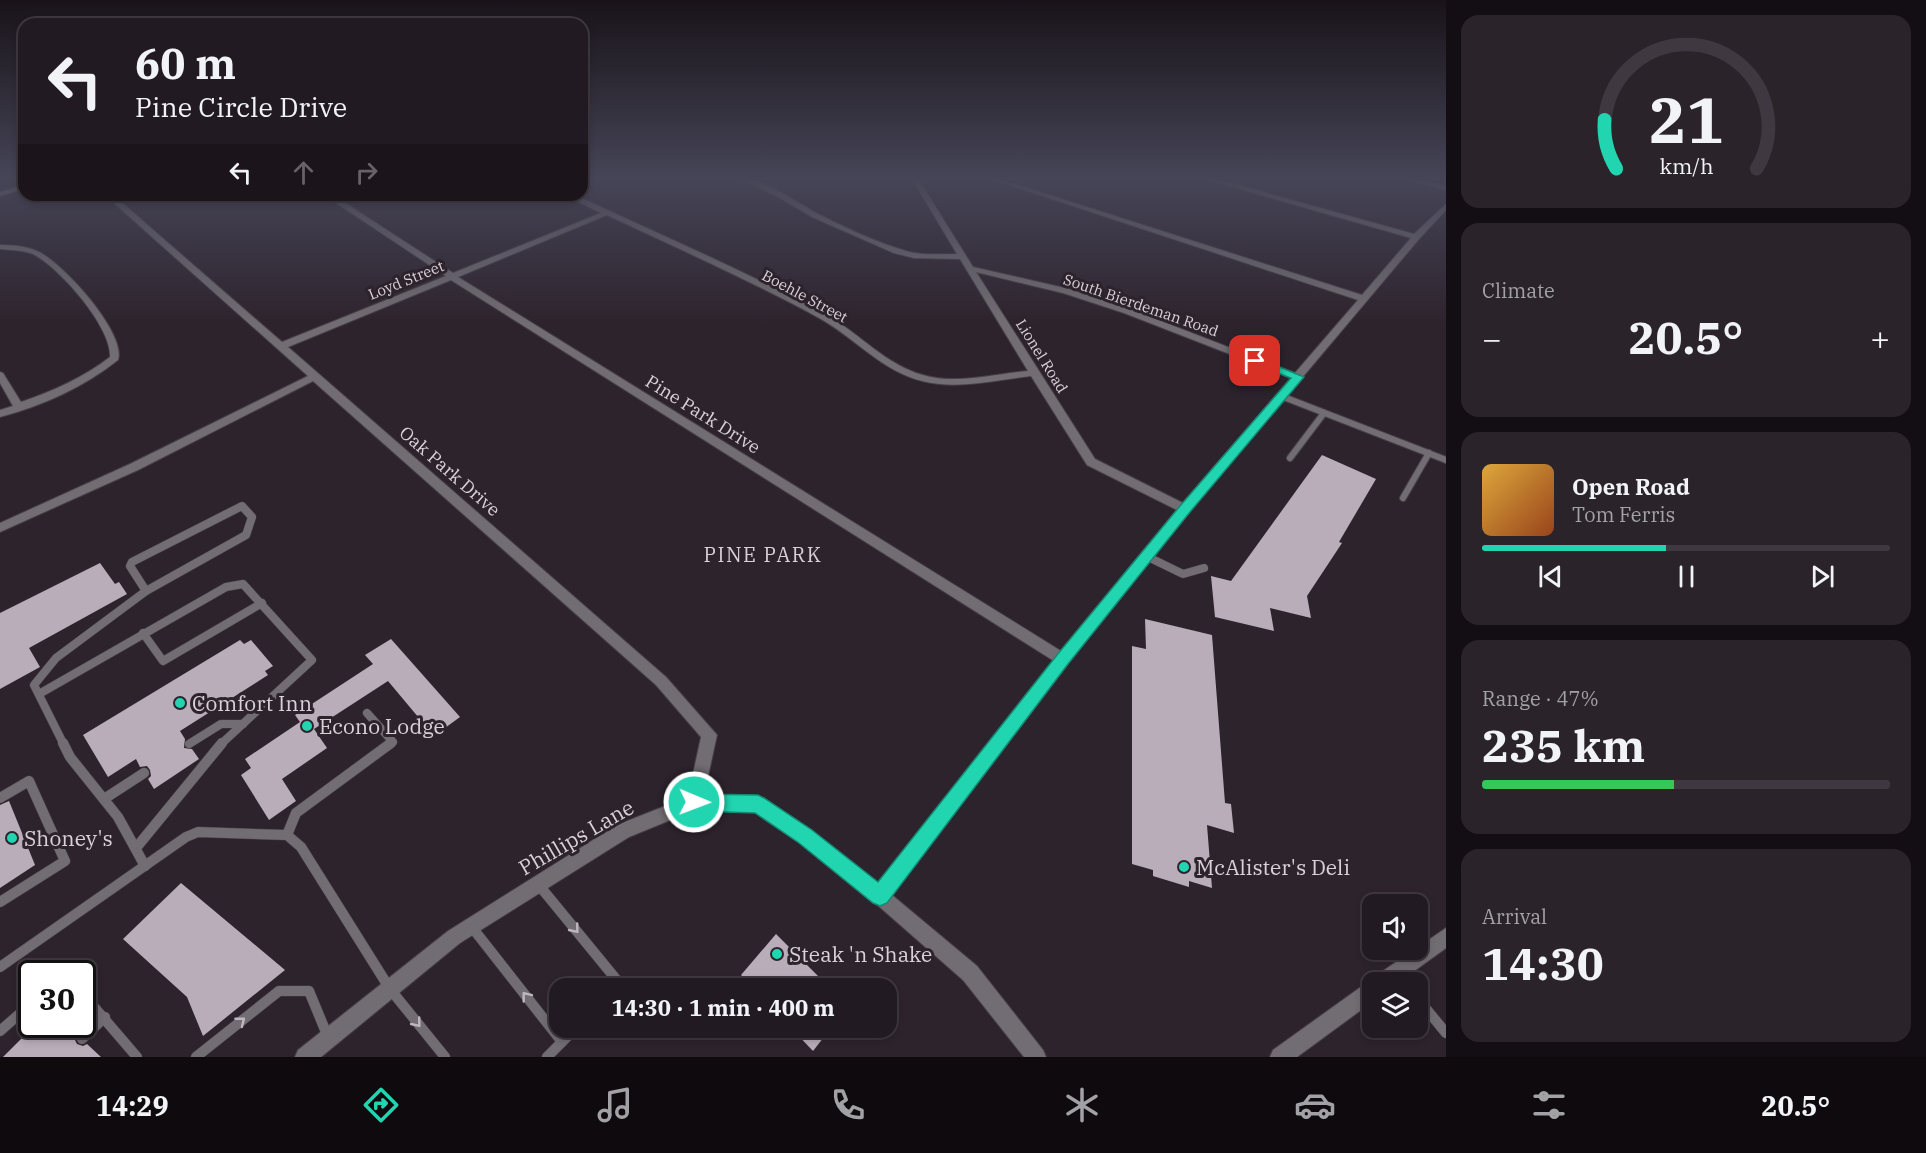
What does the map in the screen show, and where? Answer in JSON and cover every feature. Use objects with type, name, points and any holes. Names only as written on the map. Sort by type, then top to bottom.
[{"type":"street","name":"Oak Park Drive","points":[[146,226],[661,681],[709,735],[694,802]]},
{"type":"street","name":"Pine Park Drive","points":[[376,226],[1062,659]]},
{"type":"street","name":"Loyd Street","points":[[282,346],[574,226]]},
{"type":"street","name":"Boehle Street","points":[[634,226],[826,319],[885,363],[903,372],[926,380],[950,381],[1034,372]]},
{"type":"street","points":[[841,226],[914,256],[964,257]]},
{"type":"street","name":"Lionel Road","points":[[945,226],[1091,462],[1185,509]]},
{"type":"street","points":[[1140,226],[1365,299]]},
{"type":"street","points":[[1378,226],[1416,237]]},
{"type":"street","points":[[880,896],[1062,659],[1146,556],[1426,226]]},
{"type":"street","points":[[0,247],[14,246],[37,253],[65,276],[108,333],[115,347],[115,358],[101,370],[68,387],[0,414]]},
{"type":"street","name":"South Bierdeman Road","points":[[973,269],[1076,294],[1127,311],[1298,377]]},
{"type":"street","points":[[0,375],[19,407]]},
{"type":"street","points":[[0,528],[134,467],[315,376]]},
{"type":"street","name":"Phillips Lane","points":[[305,1057],[471,926],[623,831],[694,802],[758,804],[805,836],[970,973],[1036,1057]]},
{"type":"street","points":[[1404,972],[1446,937]]},
{"type":"street","points":[[1280,1057],[1362,998]]},
{"type":"lane","points":[[1281,396],[1446,460]]},
{"type":"lane","points":[[1290,458],[1324,413]]},
{"type":"lane","points":[[1403,498],[1429,453]]},
{"type":"lane","points":[[146,591],[130,566],[132,562],[242,506],[252,517],[246,535],[146,591],[133,604],[61,653],[38,677],[34,685],[70,756],[118,817],[146,866]]},
{"type":"lane","points":[[1146,556],[1183,574],[1204,568]]},
{"type":"lane","points":[[39,694],[226,587],[243,584],[312,660],[219,746],[136,848]]},
{"type":"lane","points":[[143,633],[163,661],[261,603]]},
{"type":"lane","points":[[287,835],[296,813],[393,742],[367,712]]},
{"type":"lane","points":[[189,744],[221,724],[243,724]]},
{"type":"lane","points":[[104,799],[144,773]]},
{"type":"lane","points":[[0,798],[29,781],[65,861],[0,902]]},
{"type":"lane","points":[[0,967],[186,837],[198,832],[287,835],[301,847],[390,989],[445,1057]]},
{"type":"lane","points":[[538,884],[615,978]]},
{"type":"lane","points":[[471,926],[562,1042]]},
{"type":"lane","points":[[195,1057],[279,991],[309,991],[328,1038]]},
{"type":"lane","points":[[96,1008],[137,1057]]},
{"type":"lane","points":[[1428,1012],[1446,1034]]},
{"type":"lane","points":[[0,1031],[18,1015]]},
{"type":"lane","points":[[82,1039],[105,1017]]},
{"type":"lane","points":[[547,1057],[566,1038]]},
{"type":"building","points":[[1322,455],[1376,479],[1339,542],[1342,543],[1307,596],[1311,618],[1270,608],[1274,631],[1215,617],[1211,576],[1231,581]]},
{"type":"building","points":[[100,563],[115,584],[119,582],[127,594],[29,648],[40,667],[0,689],[0,613]]},
{"type":"building","points":[[1145,619],[1212,635],[1225,803],[1231,804],[1234,833],[1207,825],[1212,888],[1189,881],[1189,887],[1153,876],[1153,870],[1132,864],[1132,646],[1146,649]]},
{"type":"building","name":"Econo Lodge","points":[[391,639],[460,717],[434,736],[388,681],[314,729],[327,748],[282,779],[296,801],[269,820],[241,775],[251,768],[245,759],[300,722],[295,715],[373,664],[365,655]]},
{"type":"building","name":"Comfort Inn","points":[[240,640],[244,644],[251,640],[273,666],[265,671],[268,675],[180,731],[185,739],[184,748],[192,749],[199,759],[154,789],[148,779],[151,776],[150,770],[147,766],[140,767],[136,759],[108,777],[83,735]]},
{"type":"building","name":"Shoney's","points":[[9,801],[35,865],[0,888],[0,805]]},
{"type":"building","points":[[181,883],[285,970],[203,1036],[187,997],[123,939]]},
{"type":"building","name":"Steak 'n Shake","points":[[776,934],[820,978],[744,978],[741,975]]},
{"type":"building","points":[[22,1038],[76,1038],[77,1044],[83,1046],[87,1044],[101,1057],[3,1057]]},
{"type":"building","points":[[801,1038],[823,1038],[813,1051]]},
{"type":"place","name":"Comfort Inn","points":[[180,703]]},
{"type":"place","name":"Econo Lodge","points":[[307,726]]},
{"type":"place","name":"Shoney's","points":[[12,838]]},
{"type":"place","name":"McAlister's Deli","points":[[1184,867]]},
{"type":"place","name":"Steak 'n Shake","points":[[777,954]]},
{"type":"district","name":"PINE PARK","points":[[763,554]]},
{"type":"route","points":[[694,802],[758,804],[805,836],[880,896],[1062,659],[1185,509],[1298,377],[1255,361]]}]
